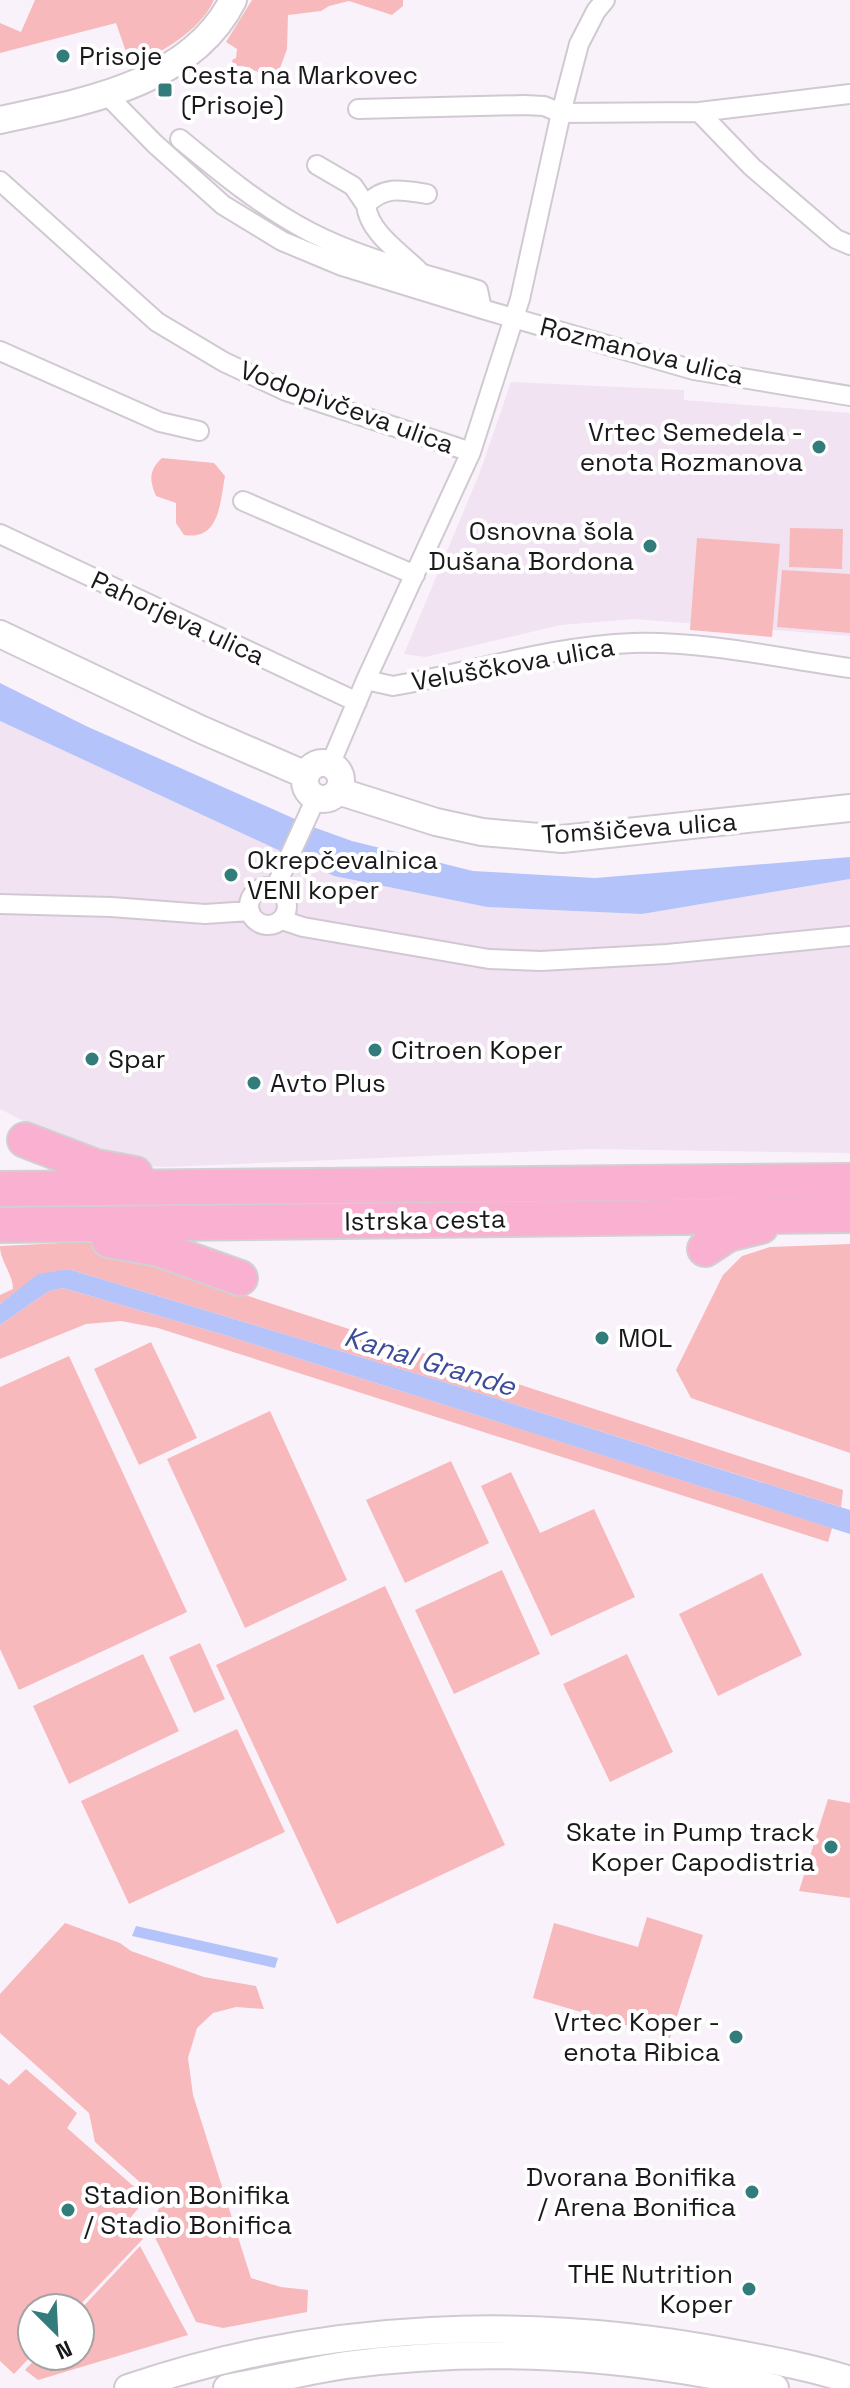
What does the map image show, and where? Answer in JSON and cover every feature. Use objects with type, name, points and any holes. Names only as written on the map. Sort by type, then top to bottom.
[{"type":"highway","points":[[25,1140],[96,1167],[137,1174],[179,1175],[225,1187]]},
{"type":"highway","name":"Istrska cesta","points":[[0,1189],[850,1181]]},
{"type":"highway","name":"Istrska cesta","points":[[10,1225],[850,1215]]},
{"type":"highway","points":[[705,1249],[728,1234],[787,1216]]},
{"type":"highway","points":[[10,1225],[44,1239],[128,1242],[159,1249],[240,1278]]},
{"type":"main road","points":[[0,120],[105,93],[172,65],[221,21],[233,0]]},
{"type":"main road","name":"Tomšičeva ulica","points":[[0,634],[200,729],[319,790],[482,832],[562,839],[850,808]]},
{"type":"main road","points":[[128,2388],[185,2368],[328,2340],[369,2334],[508,2329],[580,2331],[681,2343],[818,2369],[850,2380]]},
{"type":"main road","points":[[227,2388],[346,2365],[435,2357],[509,2355],[565,2357],[676,2369],[775,2388]]},
{"type":"street","points":[[275,888],[471,452],[515,318],[579,44],[605,0]]},
{"type":"street","name":"Rozmanova ulica","points":[[105,93],[163,152],[223,205],[282,241],[342,266],[694,370],[850,396]]},
{"type":"street","points":[[358,109],[524,105],[544,106],[561,113],[699,112],[850,94]]},
{"type":"street","points":[[699,112],[752,167],[836,239],[850,245]]},
{"type":"street","points":[[180,139],[249,195],[311,233],[381,261],[478,290],[482,309]]},
{"type":"street","points":[[317,165],[353,186],[366,205],[367,217],[373,227],[421,273]]},
{"type":"street","name":"Vodopivčeva ulica","points":[[0,181],[157,322],[224,362],[286,391],[471,452]]},
{"type":"street","points":[[366,205],[374,196],[392,189],[427,194]]},
{"type":"street","points":[[0,351],[160,422],[199,431]]},
{"type":"street","points":[[243,501],[415,575]]},
{"type":"street","name":"Pahorjeva ulica","points":[[0,534],[357,702]]},
{"type":"street","name":"Veluščkova ulica","points":[[366,680],[393,686],[556,652],[632,643],[699,647],[850,668]]},
{"type":"street","points":[[261,888],[275,888],[287,902],[288,908],[282,920],[270,926],[264,925],[257,922],[250,911],[251,898],[261,888]]},
{"type":"street","points":[[0,904],[111,907],[205,914],[250,911]]},
{"type":"street","points":[[282,920],[303,927],[489,959],[541,961],[667,954],[850,936]]},
{"type":"shaded area","points":[[35,0],[214,0],[189,31],[167,48],[131,66],[116,23],[0,53],[0,23],[21,32]]},
{"type":"shaded area","points":[[252,0],[403,0],[403,6],[392,15],[349,1],[321,11],[288,15],[287,49],[276,79],[243,66],[234,66],[232,60],[236,58],[237,49],[226,42]]},
{"type":"shaded area","name":"Osnovna šola Dušana Bordona","points":[[511,382],[684,390],[684,400],[850,413],[850,636],[634,619],[561,625],[425,657],[404,654],[480,472]]},
{"type":"shaded area","points":[[162,458],[214,463],[225,476],[216,518],[205,532],[184,535],[176,523],[176,503],[156,496],[152,476]]},
{"type":"shaded area","points":[[790,528],[843,529],[842,569],[789,567]]},
{"type":"shaded area","points":[[697,538],[780,544],[772,637],[690,630]]},
{"type":"shaded area","points":[[782,570],[850,574],[850,633],[777,627]]},
{"type":"shaded area","points":[[0,721],[334,876],[487,907],[642,914],[850,879],[850,1153],[590,1149],[165,1167],[115,1164],[87,1154],[0,1109]]},
{"type":"shaded area","points":[[84,1242],[117,1246],[202,1281],[843,1490],[841,1507],[444,1382],[68,1269],[38,1275],[0,1304],[0,1295],[13,1289],[0,1246]]},
{"type":"shaded area","points":[[850,1244],[850,1453],[691,1398],[676,1370],[723,1275],[742,1256],[770,1247]]},
{"type":"shaded area","points":[[63,1288],[228,1336],[832,1528],[828,1542],[158,1328],[121,1321],[86,1324],[0,1359],[0,1325],[49,1291]]},
{"type":"shaded area","points":[[151,1342],[197,1438],[139,1465],[94,1369]]},
{"type":"shaded area","points":[[69,1356],[187,1612],[19,1690],[0,1649],[0,1387]]},
{"type":"shaded area","points":[[270,1411],[347,1580],[245,1628],[167,1459]]},
{"type":"shaded area","points":[[451,1461],[489,1543],[405,1583],[366,1500]]},
{"type":"shaded area","points":[[511,1472],[540,1533],[594,1509],[635,1597],[551,1636],[481,1486]]},
{"type":"shaded area","points":[[502,1570],[540,1654],[454,1694],[415,1610]]},
{"type":"shaded area","points":[[762,1573],[802,1655],[718,1696],[679,1614]]},
{"type":"shaded area","points":[[385,1586],[505,1845],[337,1924],[216,1665]]},
{"type":"shaded area","points":[[200,1643],[225,1699],[194,1713],[169,1657]]},
{"type":"shaded area","points":[[143,1654],[179,1731],[69,1784],[33,1706]]},
{"type":"shaded area","points":[[627,1654],[673,1752],[610,1782],[563,1684]]},
{"type":"shaded area","points":[[237,1729],[285,1832],[129,1904],[81,1801]]},
{"type":"shaded area","name":"Skate in Pump track Koper Capodistria","points":[[828,1799],[850,1803],[850,1898],[799,1891]]},
{"type":"shaded area","points":[[647,1917],[703,1935],[670,2038],[533,1998],[554,1923],[638,1947]]},
{"type":"shaded area","points":[[65,1923],[204,1977],[256,1986],[264,2009],[236,2007],[213,2013],[197,2028],[188,2058],[193,2095],[251,2278],[281,2287],[308,2290],[307,2312],[223,2328],[196,2322],[150,2227],[162,2202],[95,2142],[89,2113],[0,2033],[0,1994]]},
{"type":"shaded area","name":"Stadion Bonifika / Stadio Bonifica","points":[[26,2069],[77,2113],[67,2128],[147,2198],[126,2223],[143,2239],[92,2292],[16,2292],[14,2374],[0,2361],[0,2078],[9,2085]]},
{"type":"shaded area","points":[[140,2246],[188,2335],[96,2363],[96,2293]]},
{"type":"shaded area","points":[[28,2372],[65,2372],[38,2380]]},
{"type":"water","points":[[0,683],[86,726],[313,827],[352,841],[473,871],[595,878],[850,857],[850,879],[642,914],[487,907],[334,876],[0,721]]},
{"type":"water","name":"Kanal Grande","points":[[68,1269],[444,1382],[850,1510],[850,1534],[228,1336],[63,1288],[49,1291],[0,1325],[0,1304],[38,1274]]},
{"type":"water","points":[[136,1926],[278,1958],[275,1968],[132,1936]]},
{"type":"place","name":"Prisoje","points":[[63,56]]},
{"type":"place","name":"Cesta na Markovec (Prisoje)","points":[[165,90]]},
{"type":"place","name":"Vrtec Semedela - enota Rozmanova","points":[[819,447]]},
{"type":"place","name":"Osnovna šola Dušana Bordona","points":[[650,546]]},
{"type":"place","name":"Okrepčevalnica VENI koper","points":[[231,875]]},
{"type":"place","name":"Citroen Koper","points":[[375,1050]]},
{"type":"place","name":"Spar","points":[[92,1059]]},
{"type":"place","name":"Avto Plus","points":[[254,1083]]},
{"type":"place","name":"MOL","points":[[602,1338]]},
{"type":"place","name":"Skate in Pump track Koper Capodistria","points":[[831,1847]]},
{"type":"place","name":"Vrtec Koper - enota Ribica","points":[[736,2037]]},
{"type":"place","name":"Dvorana Bonifika / Arena Bonifica","points":[[752,2192]]},
{"type":"place","name":"Stadion Bonifika / Stadio Bonifica","points":[[68,2210]]},
{"type":"place","name":"THE Nutrition Koper","points":[[749,2289]]}]
